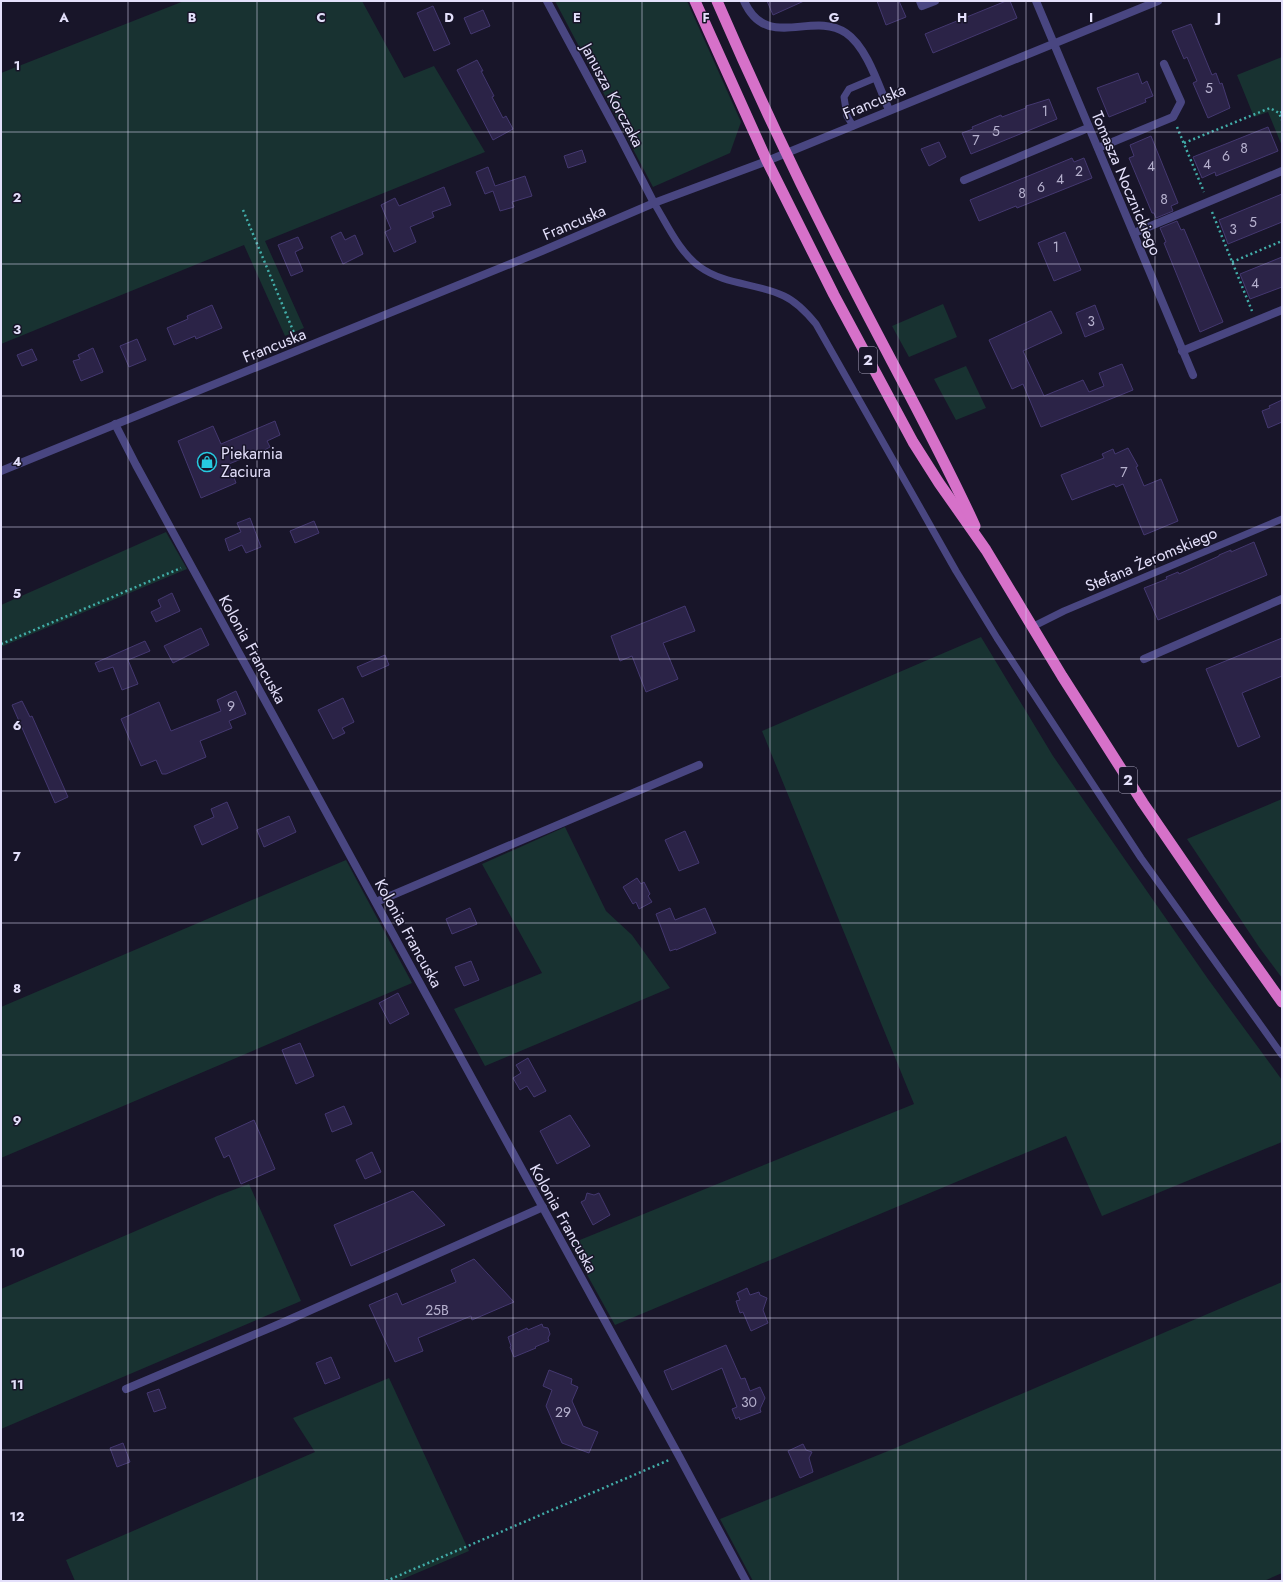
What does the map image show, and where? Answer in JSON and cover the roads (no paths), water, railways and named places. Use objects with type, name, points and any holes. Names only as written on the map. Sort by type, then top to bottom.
[{"type":"highway","name":"2","points":[[695,1],[767,161],[834,295],[900,420],[925,463],[986,550],[1090,721],[1143,803],[1282,1002]]},
{"type":"highway","name":"2","points":[[717,1],[786,153],[850,282],[951,473],[986,550]]},
{"type":"street","name":"Janusza Korczaka","points":[[547,1],[654,203]]},
{"type":"street","points":[[744,1],[752,14],[772,28],[784,29],[819,26],[837,29],[846,33],[854,40],[866,58],[889,110]]},
{"type":"street","points":[[920,1],[922,6],[935,1]]},
{"type":"street","name":"Tomasza Nocznickiego","points":[[1036,1],[1088,128],[1134,233],[1192,376]]},
{"type":"street","name":"Francuska","points":[[1,471],[542,251],[654,203],[767,161],[1158,1]]},
{"type":"street","points":[[1098,148],[1173,117],[1181,102],[1164,64]]},
{"type":"street","points":[[964,180],[1088,128]]},
{"type":"street","points":[[1134,233],[1282,171]]},
{"type":"street","points":[[1182,351],[1282,310]]},
{"type":"street","name":"Kolonia Francuska","points":[[115,424],[746,1581]]},
{"type":"street","points":[[1144,659],[1282,599]]},
{"type":"street","points":[[376,902],[699,765]]},
{"type":"street","points":[[126,1389],[284,1322],[543,1207]]},
{"type":"lane","points":[[853,126],[847,116],[844,98],[850,89],[875,78]]},
{"type":"lane","points":[[654,203],[682,249],[701,268],[718,277],[784,296],[808,313],[816,324],[956,571],[997,638],[1141,858],[1282,1055]]},
{"type":"lane","name":"Stefana Żeromskiego","points":[[1032,627],[1064,611],[1282,519]]},
{"type":"place","name":"Piekarnia Zaciura","points":[[207,462]]}]
